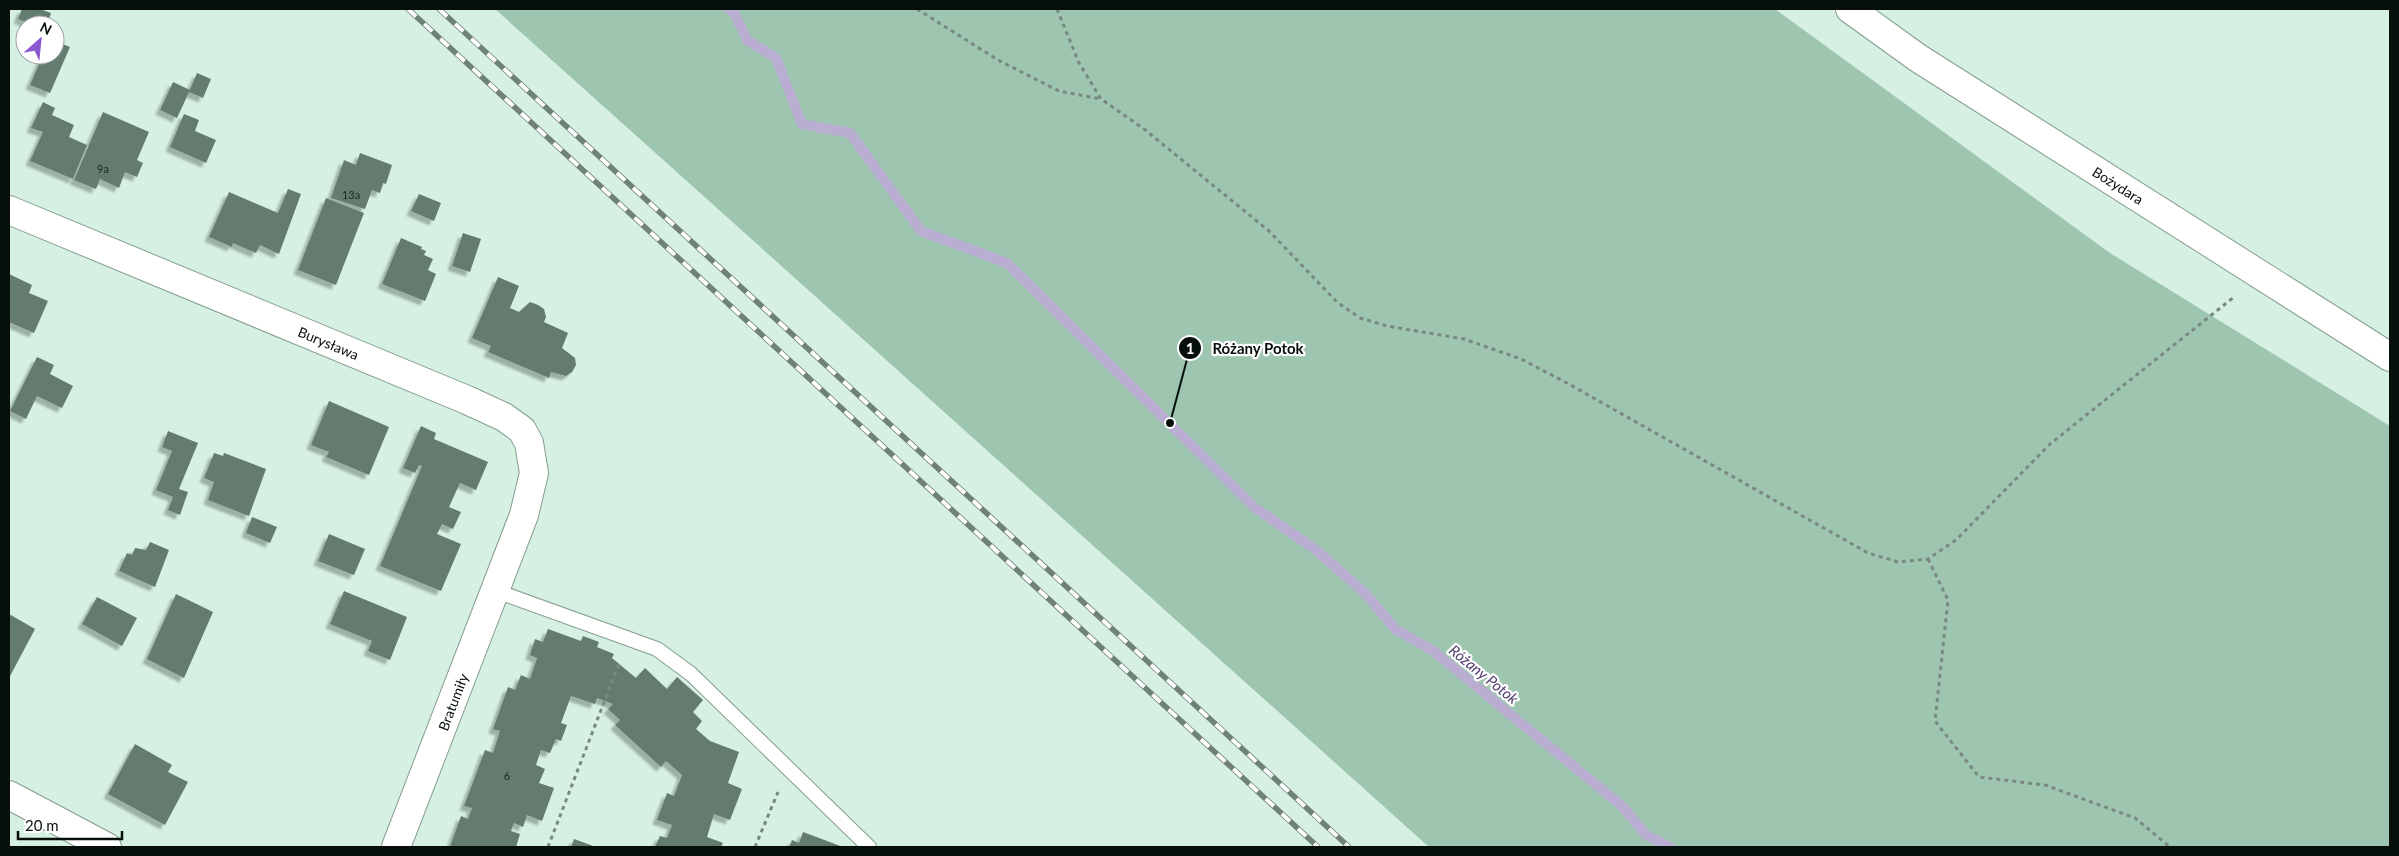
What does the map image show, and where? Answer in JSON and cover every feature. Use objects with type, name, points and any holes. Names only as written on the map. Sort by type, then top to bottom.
[{"type":"street","name":"Bożydara","points":[[1850,9],[1918,58],[2390,357]]},
{"type":"street","name":"Burysława","points":[[9,210],[504,416],[522,430],[529,443],[534,473],[524,514],[509,557]]},
{"type":"street","name":"Bratumiły","points":[[396,847],[509,557]]},
{"type":"street","points":[[9,795],[106,847]]},
{"type":"lane","points":[[496,591],[657,649],[691,674],[869,847]]},
{"type":"path","points":[[917,9],[998,60],[1059,91],[1102,100],[1144,129],[1269,231],[1337,302],[1360,318],[1387,326],[1464,339],[1521,359],[1868,552],[1898,562],[1928,560],[1956,540],[2050,444],[2237,294],[2256,272]]},
{"type":"path","points":[[1056,9],[1079,62],[1102,100]]},
{"type":"path","points":[[1928,560],[1948,600],[1935,721],[1979,778],[2045,785],[2054,788],[2135,818],[2170,847]]},
{"type":"path","points":[[548,847],[629,639]]},
{"type":"path","points":[[755,847],[788,769]]},
{"type":"green space","points":[[495,9],[1775,9],[2110,253],[2390,426],[2390,847],[1429,847]]},
{"type":"building","points":[[22,9],[40,9],[51,13],[50,15],[20,15]]},
{"type":"building","points":[[65,45],[70,47],[65,58]]},
{"type":"building","points":[[39,65],[62,65],[50,93],[30,85]]},
{"type":"building","points":[[197,73],[211,79],[203,98],[189,92]]},
{"type":"building","points":[[173,82],[190,90],[177,118],[160,110]]},
{"type":"building","points":[[43,102],[55,108],[52,115],[74,125],[69,137],[87,145],[73,179],[30,161],[43,132],[31,128]]},
{"type":"building","points":[[103,112],[149,132],[137,160],[143,163],[137,177],[125,172],[119,188],[100,179],[96,189],[74,180]]},
{"type":"building","points":[[184,114],[199,120],[195,131],[216,140],[206,163],[170,147]]},
{"type":"building","points":[[360,153],[392,165],[386,184],[383,183],[380,193],[372,190],[365,209],[331,198],[344,160],[356,165]]},
{"type":"building","points":[[288,189],[301,194],[279,254],[260,245],[256,253],[233,243],[232,247],[209,237],[229,192],[278,213]]},
{"type":"building","points":[[419,194],[441,203],[434,221],[411,211]]},
{"type":"building","points":[[326,198],[364,213],[336,285],[298,270]]},
{"type":"building","points":[[463,233],[481,239],[470,272],[452,266]]},
{"type":"building","points":[[401,238],[422,247],[421,249],[426,251],[424,255],[433,259],[428,270],[436,274],[425,301],[382,284]]},
{"type":"building","points":[[9,274],[32,285],[29,293],[48,301],[34,333],[9,322]]},
{"type":"building","points":[[498,277],[519,286],[510,308],[519,312],[530,302],[538,305],[544,309],[546,317],[544,322],[568,333],[562,348],[575,358],[576,365],[572,372],[566,376],[551,372],[549,378],[488,352],[491,346],[472,338]]},
{"type":"building","points":[[37,357],[54,365],[50,374],[73,386],[62,408],[37,396],[26,419],[10,411]]},
{"type":"building","points":[[329,401],[389,427],[369,475],[326,457],[329,452],[311,445]]},
{"type":"building","points":[[421,426],[436,433],[434,439],[488,462],[476,490],[460,483],[449,507],[461,512],[453,529],[442,524],[437,534],[461,544],[441,591],[380,566],[422,466],[419,465],[415,473],[403,468]]},
{"type":"building","points":[[168,431],[198,443],[179,489],[188,492],[180,515],[168,510],[173,497],[156,490],[172,451],[162,447]]},
{"type":"building","points":[[214,453],[223,456],[224,453],[266,469],[249,516],[208,500],[214,482],[204,478]]},
{"type":"building","points":[[252,517],[277,527],[270,543],[246,533]]},
{"type":"building","points":[[329,534],[365,549],[354,575],[318,561]]},
{"type":"building","points":[[150,542],[169,550],[155,587],[119,571],[127,553],[132,555],[135,548],[146,550]]},
{"type":"building","points":[[344,591],[407,617],[390,660],[368,651],[372,641],[330,624]]},
{"type":"building","points":[[176,594],[213,612],[184,678],[147,659]]},
{"type":"building","points":[[97,597],[137,618],[122,646],[82,624]]},
{"type":"building","points":[[9,614],[35,629],[9,678]]},
{"type":"building","points":[[548,629],[581,641],[583,636],[599,642],[597,647],[614,654],[612,658],[636,678],[645,668],[667,689],[677,677],[703,700],[693,712],[702,721],[696,729],[710,741],[739,752],[728,783],[742,789],[730,820],[714,814],[707,837],[723,843],[721,847],[655,847],[660,836],[667,838],[672,825],[657,820],[667,793],[674,796],[682,775],[666,761],[661,767],[615,725],[620,720],[608,709],[613,704],[597,698],[595,704],[571,696],[561,723],[567,725],[561,741],[556,739],[550,753],[541,750],[536,765],[545,769],[539,783],[554,788],[542,821],[527,815],[523,827],[514,823],[511,831],[520,834],[516,847],[450,847],[461,816],[468,819],[472,808],[464,806],[485,750],[493,753],[500,731],[493,729],[508,687],[515,690],[521,675],[530,679],[537,658],[530,655],[535,639],[543,642]]},
{"type":"building","points":[[135,744],[172,765],[168,772],[188,782],[165,825],[108,794]]},
{"type":"building","points":[[803,832],[843,847],[789,847],[792,840],[799,843]]},
{"type":"building","points":[[574,839],[596,847],[571,847]]},
{"type":"waterway","name":"Różany Potok","points":[[729,9],[735,14],[747,40],[776,58],[802,124],[850,133],[921,231],[1007,263],[1254,507],[1316,550],[1366,594],[1395,629],[1432,650],[1622,806],[1646,835],[1670,847]]},
{"type":"railway","points":[[408,9],[1318,847]]},
{"type":"railway","points":[[439,9],[1349,847]]},
{"type":"place","name":"Różany Potok","points":[[1170,423]]}]
